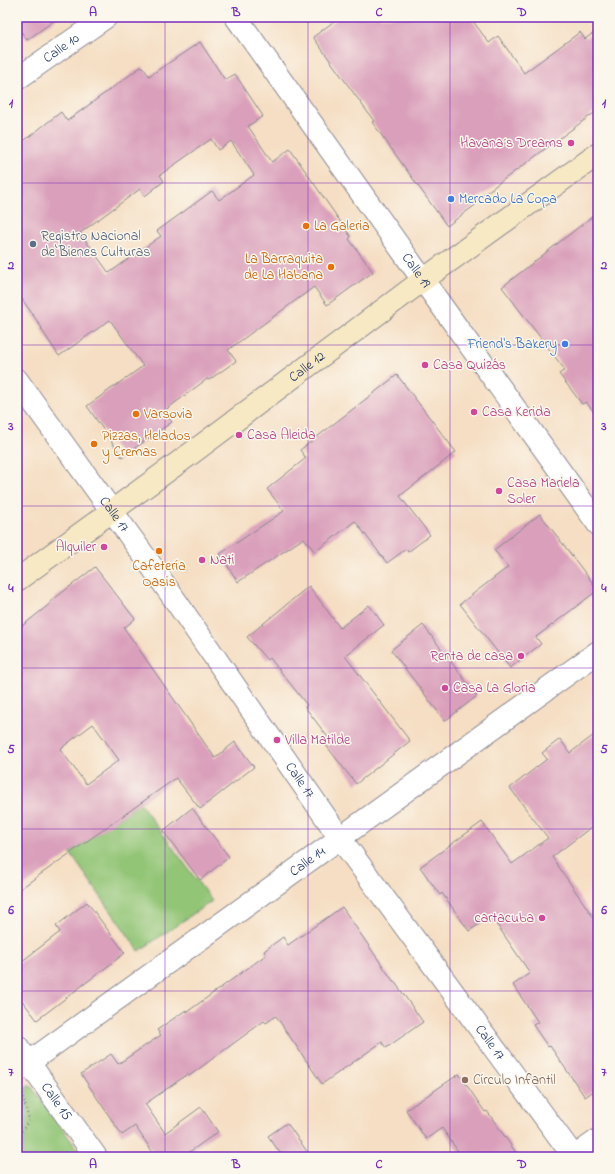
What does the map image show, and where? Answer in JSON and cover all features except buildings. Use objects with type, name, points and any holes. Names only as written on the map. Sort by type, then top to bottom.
[{"type":"main road","name":"Calle 12","points":[[17,580],[193,452],[423,280],[598,154]]},
{"type":"street","name":"Calle 10","points":[[17,79],[106,17]]},
{"type":"street","name":"Calle 19","points":[[236,17],[598,524]]},
{"type":"street","name":"Calle 17","points":[[17,380],[148,561],[340,838],[574,1157]]},
{"type":"street","name":"Calle 14","points":[[21,1060],[340,838],[598,652]]},
{"type":"street","name":"Calle 15","points":[[21,1060],[96,1157]]},
{"type":"street","points":[[574,1157],[598,1140]]},
{"type":"path","points":[[17,1138],[29,1120],[21,1092]]},
{"type":"green space","points":[[140,803],[212,901],[139,951],[70,853]]},
{"type":"green space","points":[[31,1086],[83,1157],[17,1157],[17,1087]]},
{"type":"place","name":"Havana´s Dreams","points":[[571,143]]},
{"type":"place","name":"Mercado La Copa","points":[[451,199]]},
{"type":"place","name":"La Galeria","points":[[306,226]]},
{"type":"place","name":"Registro Nacional de Bienes Culturas","points":[[33,244]]},
{"type":"place","name":"La Barraquita de La Habana","points":[[331,267]]},
{"type":"place","name":"Friend's Bakery","points":[[565,344]]},
{"type":"place","name":"Casa Quizás","points":[[425,365]]},
{"type":"place","name":"Casa Kerida","points":[[474,412]]},
{"type":"place","name":"Varsovia","points":[[136,414]]},
{"type":"place","name":"Casa Aleida","points":[[239,435]]},
{"type":"place","name":"Pizzas, Helados y Cremas","points":[[94,444]]},
{"type":"place","name":"Casa Mariela Soler","points":[[499,491]]},
{"type":"place","name":"Alquiler","points":[[104,547]]},
{"type":"place","name":"Cafetería Oasis","points":[[159,551]]},
{"type":"place","name":"Nati","points":[[202,560]]},
{"type":"place","name":"Renta de casa","points":[[521,656]]},
{"type":"place","name":"Casa La Gloria","points":[[445,688]]},
{"type":"place","name":"Villa Matilde","points":[[277,740]]},
{"type":"place","name":"cartacuba","points":[[542,918]]},
{"type":"place","name":"Círculo Infantil","points":[[465,1080]]}]
